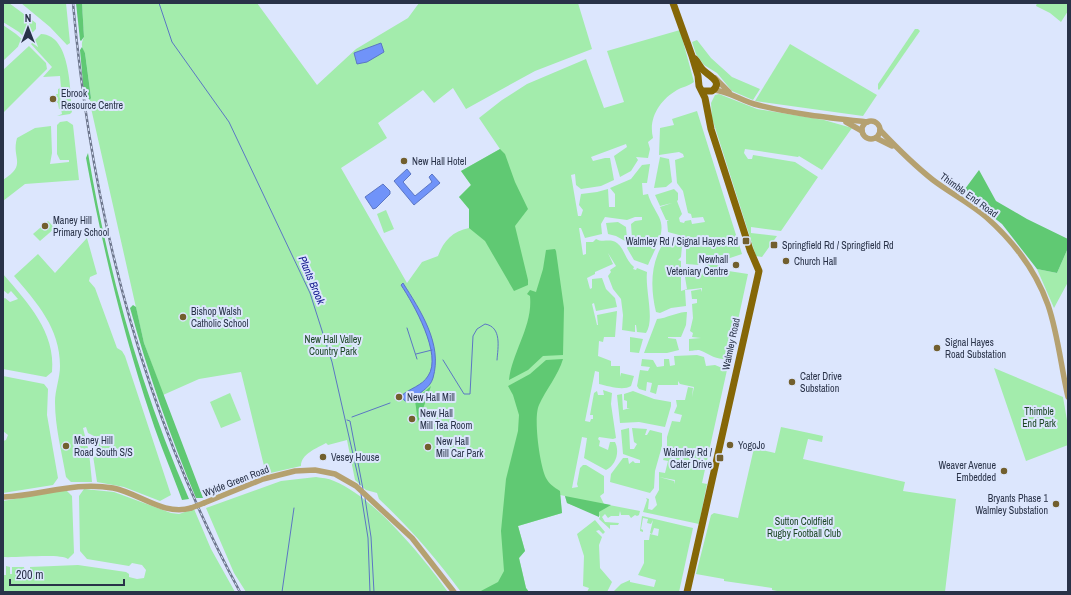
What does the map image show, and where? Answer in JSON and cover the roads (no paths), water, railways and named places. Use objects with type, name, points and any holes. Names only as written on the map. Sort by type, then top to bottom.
[{"type":"main road","points":[[673,3],[692,56],[699,86],[703,91],[713,91]]},
{"type":"main road","points":[[692,56],[712,76],[716,86],[706,105]]},
{"type":"main road","points":[[699,82],[703,76],[712,76]]},
{"type":"main road","name":"Walmley Road","points":[[687,592],[759,271],[750,250],[711,129],[703,91]]},
{"type":"street","points":[[712,76],[732,95],[745,102],[766,107],[840,119],[876,123],[880,130],[876,138],[867,138],[862,132],[840,119]]},
{"type":"street","points":[[713,91],[732,95]]},
{"type":"street","points":[[862,132],[864,125],[868,122]]},
{"type":"street","name":"Thimble End Road","points":[[880,130],[898,149],[934,181],[984,216],[1007,237],[1022,256],[1038,283],[1048,306],[1068,397]]},
{"type":"street","name":"Thimble End Road","points":[[876,138],[898,149]]},
{"type":"street","name":"Wylde Green Road","points":[[3,497],[64,487],[94,486],[122,490],[174,510],[191,508],[263,479],[298,470],[329,472],[356,486],[412,538],[454,592]]},
{"type":"water","points":[[381,43],[384,52],[367,62],[357,64],[354,53]]},
{"type":"water","points":[[407,169],[411,174],[403,182],[415,196],[432,182],[429,177],[432,174],[440,183],[414,205],[394,181]]},
{"type":"water","points":[[383,184],[390,191],[390,194],[376,208],[373,209],[365,197]]},
{"type":"water","points":[[403,283],[423,316],[435,353],[433,378],[427,388],[413,401],[405,401],[401,396],[419,385],[428,376],[432,367],[432,355],[425,329],[401,285]]},
{"type":"waterway","name":"Plants Brook","points":[[159,3],[172,42],[229,122],[310,293],[332,362],[360,485]]},
{"type":"waterway","points":[[443,360],[464,394],[470,394],[473,336],[477,329],[485,324],[490,326],[497,333],[497,360]]},
{"type":"waterway","points":[[407,328],[417,359]]},
{"type":"waterway","points":[[416,354],[432,350]]},
{"type":"waterway","points":[[352,417],[390,403]]},
{"type":"waterway","name":"Plants Brook","points":[[347,420],[350,421],[363,489]]},
{"type":"waterway","name":"Plants Brook","points":[[361,494],[368,538],[370,592]]},
{"type":"waterway","points":[[365,498],[371,537],[374,592]]},
{"type":"waterway","points":[[282,592],[294,508]]},
{"type":"railway","points":[[73,3],[81,79],[93,156],[108,231],[126,306],[149,380],[175,452],[205,523],[240,592]]},
{"type":"place","name":"Ebrook Resource Centre","points":[[53,99]]},
{"type":"place","name":"New Hall Hotel","points":[[404,161]]},
{"type":"place","name":"Maney Hill Primary School","points":[[45,226]]},
{"type":"place","name":"Walmley Rd / Signal Hayes Rd","points":[[746,241]]},
{"type":"place","name":"Springfield Rd / Springfield Rd","points":[[774,245]]},
{"type":"place","name":"Church Hall","points":[[786,261]]},
{"type":"place","name":"Newhall Veteniary Centre","points":[[736,265]]},
{"type":"place","name":"Bishop Walsh Catholic School","points":[[183,317]]},
{"type":"place","name":"Signal Hayes Road Substation","points":[[937,348]]},
{"type":"place","name":"Cater Drive Substation","points":[[792,382]]},
{"type":"place","name":"New Hall Mill","points":[[399,397]]},
{"type":"place","name":"New Hall Mill Tea Room","points":[[412,419]]},
{"type":"place","name":"YogoJo","points":[[730,445]]},
{"type":"place","name":"Maney Hill Road South S/S","points":[[66,446]]},
{"type":"place","name":"New Hall Mill Car Park","points":[[428,447]]},
{"type":"place","name":"Vesey House","points":[[323,457]]},
{"type":"place","name":"Walmley Rd / Cater Drive","points":[[720,458]]},
{"type":"place","name":"Weaver Avenue Embedded","points":[[1004,471]]},
{"type":"place","name":"Bryants Phase 1 Walmley Substation","points":[[1056,504]]},
{"type":"park label","name":"New Hall Valley Country Park","points":[[333,344]]},
{"type":"park label","name":"Thimble End Park","points":[[1039,416]]},
{"type":"park label","name":"Sutton Coldfield Rugby Football Club","points":[[804,526]]}]
